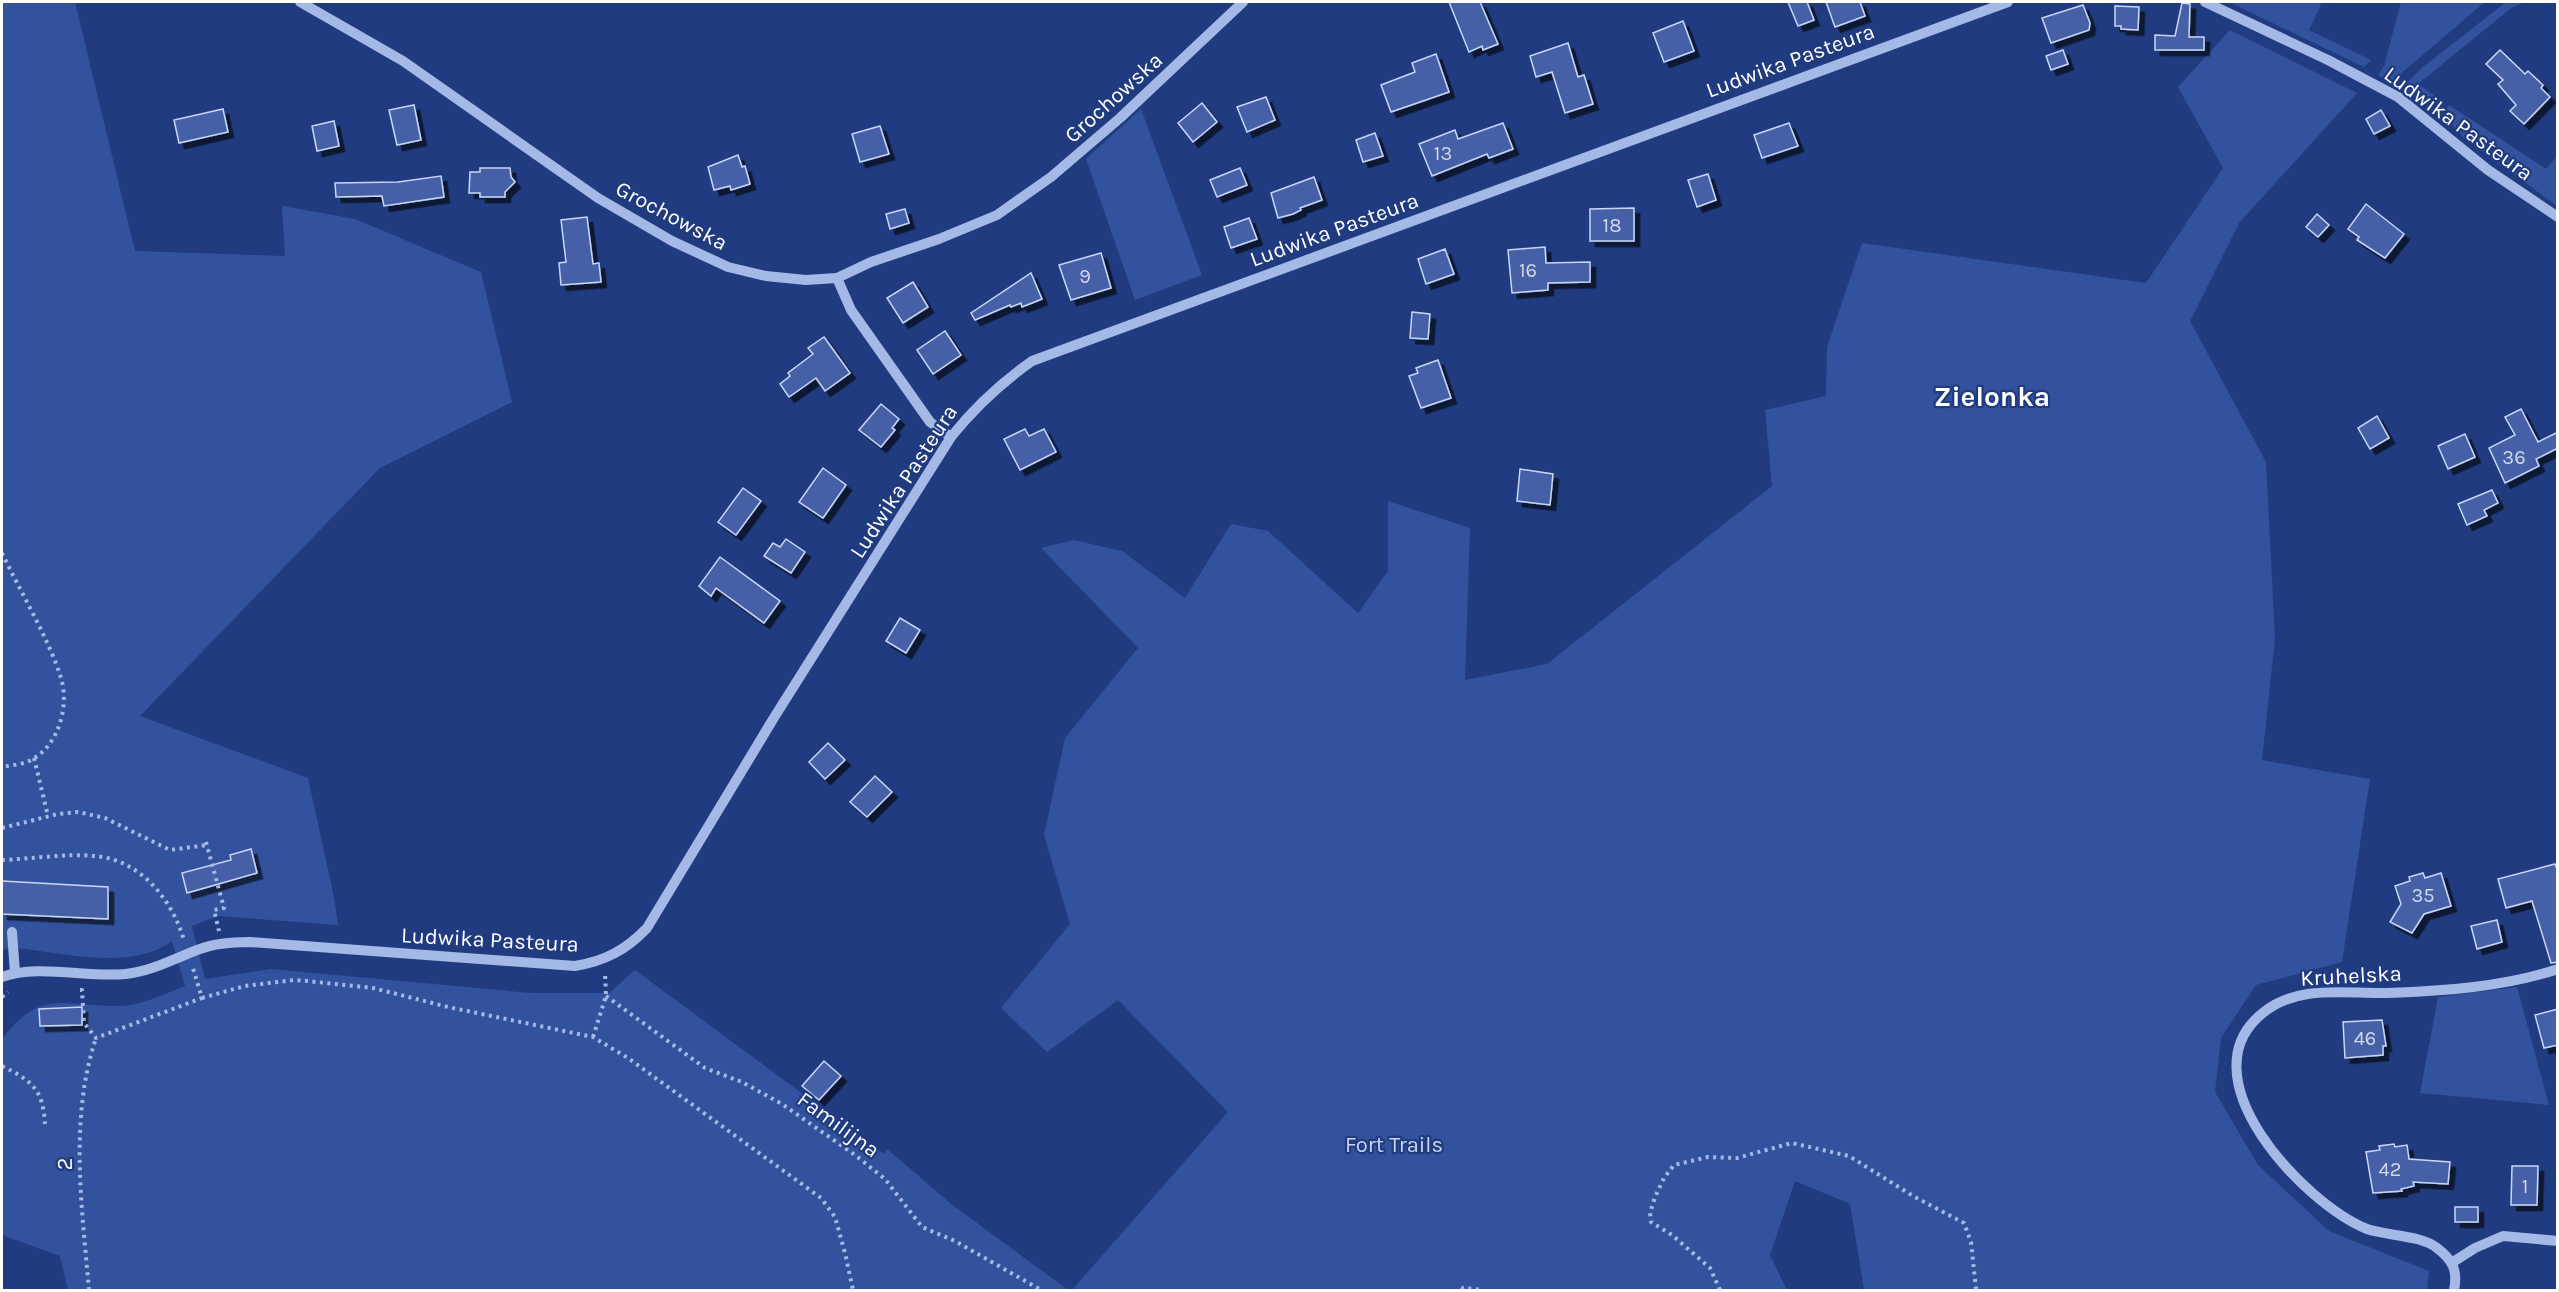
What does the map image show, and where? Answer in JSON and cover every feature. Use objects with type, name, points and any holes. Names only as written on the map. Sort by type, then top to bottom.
[{"type":"street","name":"Grochowska","points":[[300,2],[403,61],[598,198],[672,242],[739,270],[806,280],[837,278],[871,262],[939,239],[997,215],[1051,177],[1111,125],[1200,44],[1242,2]]},
{"type":"street","name":"Ludwika Pasteura","points":[[2,977],[15,974],[104,976],[129,974],[158,968],[202,948],[250,942],[575,966],[605,960],[633,942],[647,928],[775,716],[951,437],[974,409],[1005,381],[1032,361],[2008,2]]},
{"type":"street","name":"Ludwika Pasteura","points":[[2205,2],[2390,92],[2496,175],[2558,217]]},
{"type":"street","points":[[837,278],[851,310],[930,422],[951,437]]},
{"type":"street","points":[[12,932],[15,974]]},
{"type":"street","name":"Kruhelska","points":[[2453,1262],[2435,1246],[2368,1229],[2333,1210],[2297,1179],[2260,1134],[2245,1106],[2237,1082],[2237,1057],[2242,1035],[2256,1018],[2270,1007],[2298,995],[2462,988],[2525,978],[2558,969]]},
{"type":"street","points":[[2454,1290],[2456,1278],[2453,1262],[2475,1248],[2503,1236],[2558,1240]]},
{"type":"path","points":[[2,553],[61,678],[64,695],[63,713],[49,744],[34,758],[20,764],[2,767]]},
{"type":"path","points":[[34,758],[48,816]]},
{"type":"path","points":[[2,828],[48,816],[78,812],[105,818],[171,850],[206,844],[224,908],[214,910],[219,933],[210,936]]},
{"type":"path","points":[[2,860],[95,856],[119,862],[139,872],[156,888],[169,904],[180,927]]},
{"type":"path","points":[[179,948],[190,943]]},
{"type":"path","points":[[593,1037],[606,996],[605,960]]},
{"type":"path","points":[[71,989],[82,990],[84,1023],[96,1038],[202,998],[245,986],[294,980],[373,988],[448,1007],[593,1037],[628,1058],[821,1198],[835,1217],[853,1290]]},
{"type":"path","points":[[198,984],[202,998]]},
{"type":"path","points":[[2,997],[14,989]]},
{"type":"path","name":"Familijna","points":[[606,996],[705,1068],[742,1082],[782,1104],[855,1155],[885,1179],[922,1227],[955,1241],[1041,1290]]},
{"type":"path","name":"2","points":[[89,1290],[79,1157],[85,1088],[90,1056],[96,1038]]},
{"type":"path","points":[[2,1066],[23,1077],[42,1097],[45,1124]]},
{"type":"path","points":[[1720,1290],[1710,1268],[1672,1235],[1651,1222],[1650,1213],[1664,1178],[1674,1165],[1708,1157],[1737,1158],[1792,1143],[1849,1156],[1913,1196],[1964,1223],[1971,1242],[1976,1289],[1979,1290]]},
{"type":"path","points":[[1462,1290],[1463,1288],[1483,1290]]},
{"type":"green space","points":[[2,2],[75,2],[135,251],[285,256],[282,206],[355,219],[481,272],[512,402],[380,468],[140,716],[308,778],[338,925],[218,916],[192,926],[205,979],[271,969],[531,993],[609,993],[635,970],[884,1154],[887,1149],[950,1203],[1068,1290],[68,1290],[60,1256],[2,1235],[2,1039],[29,1012],[42,1006],[54,1003],[99,1006],[135,1004],[185,986],[172,941],[156,950],[118,958],[76,956],[17,948],[2,950]]},
{"type":"green space","points":[[2229,2],[2320,2],[2321,5],[2309,30],[2371,60],[2364,67]]},
{"type":"green space","points":[[2401,2],[2485,2],[2391,82],[2378,75],[2384,66]]},
{"type":"green space","points":[[2506,2],[2525,2],[2511,8],[2418,84],[2434,95],[2424,104],[2402,88],[2423,67]]},
{"type":"green space","name":"Fort Trails","points":[[2230,30],[2357,93],[2239,223],[2190,321],[2266,462],[2275,639],[2262,760],[2370,779],[2342,962],[2256,985],[2221,1038],[2215,1092],[2258,1165],[2329,1231],[2429,1271],[2427,1290],[1864,1290],[1850,1204],[1795,1181],[1770,1255],[1787,1290],[1072,1290],[1228,1112],[1118,1000],[1047,1052],[1001,1008],[1070,924],[1044,835],[1065,738],[1138,648],[1041,548],[1074,540],[1122,551],[1185,598],[1231,524],[1268,531],[1358,613],[1388,571],[1388,501],[1470,528],[1465,680],[1547,664],[1772,486],[1765,410],[1826,396],[1827,347],[1862,243],[2146,283],[2223,168],[2178,87]]},
{"type":"green space","points":[[2449,105],[2546,169],[2557,156],[2557,206],[2464,138],[2443,114]]},
{"type":"green space","points":[[1141,109],[1202,275],[1135,300],[1086,159]]},
{"type":"green space","points":[[2517,987],[2549,1105],[2420,1093],[2438,997]]},
{"type":"building","points":[[1449,2],[1480,2],[1498,44],[1483,50],[1482,46],[1469,52]]},
{"type":"building","points":[[1788,2],[1807,2],[1814,20],[1798,26]]},
{"type":"building","points":[[1826,2],[1860,2],[1865,16],[1835,27]]},
{"type":"building","points":[[2182,3],[2190,4],[2189,37],[2204,37],[2204,50],[2155,50],[2155,35],[2175,36]]},
{"type":"building","points":[[2083,5],[2090,23],[2089,30],[2051,43],[2042,18]]},
{"type":"building","points":[[2115,6],[2139,7],[2138,30],[2121,29],[2121,26],[2115,26]]},
{"type":"building","points":[[1683,21],[1694,51],[1664,62],[1653,33]]},
{"type":"building","points":[[1568,43],[1578,77],[1584,75],[1593,104],[1565,113],[1552,72],[1536,77],[1530,56]]},
{"type":"building","points":[[2063,50],[2068,64],[2051,70],[2046,56]]},
{"type":"building","points":[[2500,50],[2525,74],[2528,71],[2543,85],[2541,88],[2550,97],[2524,124],[2510,111],[2516,105],[2498,84],[2503,80],[2486,64]]},
{"type":"building","points":[[1436,54],[1449,92],[1391,112],[1381,85],[1415,72],[1412,63]]},
{"type":"building","points":[[1266,97],[1275,120],[1247,132],[1237,107]]},
{"type":"building","points":[[1202,103],[1217,122],[1193,142],[1178,123]]},
{"type":"building","points":[[414,105],[421,140],[397,145],[389,110]]},
{"type":"building","points":[[223,109],[228,132],[179,143],[174,120]]},
{"type":"building","points":[[2381,110],[2390,126],[2374,134],[2366,119]]},
{"type":"building","points":[[334,121],[339,146],[317,151],[312,126]]},
{"type":"building","points":[[1503,123],[1513,149],[1489,158],[1487,154],[1432,176],[1419,144],[1455,130],[1458,139]]},
{"type":"building","points":[[1789,123],[1798,146],[1762,158],[1754,135]]},
{"type":"building","points":[[880,126],[889,154],[860,162],[852,134]]},
{"type":"building","points":[[1375,133],[1383,156],[1363,162],[1356,140]]},
{"type":"building","points":[[738,155],[742,167],[745,166],[750,184],[731,190],[730,186],[714,190],[708,167]]},
{"type":"building","points":[[480,168],[510,168],[511,177],[515,182],[505,192],[505,197],[480,197],[480,193],[469,193],[470,172],[480,172]]},
{"type":"building","points":[[1240,168],[1247,185],[1217,197],[1210,180]]},
{"type":"building","points":[[1708,174],[1716,200],[1697,207],[1688,180]]},
{"type":"building","points":[[441,176],[444,197],[384,206],[382,196],[336,197],[335,183],[398,182]]},
{"type":"building","points":[[1314,177],[1322,200],[1300,208],[1301,210],[1293,214],[1278,218],[1271,193]]},
{"type":"building","points":[[2366,204],[2404,234],[2385,258],[2357,240],[2359,237],[2348,229]]},
{"type":"building","points":[[1634,208],[1634,241],[1590,241],[1590,209]]},
{"type":"building","points":[[905,209],[909,223],[890,229],[886,214]]},
{"type":"building","points":[[2317,214],[2329,225],[2318,237],[2306,227]]},
{"type":"building","points":[[587,217],[593,264],[599,263],[601,282],[561,285],[559,263],[566,262],[561,220]]},
{"type":"building","points":[[1249,218],[1257,239],[1231,248],[1224,227]]},
{"type":"building","points":[[1545,247],[1546,263],[1590,262],[1590,282],[1548,283],[1548,290],[1512,293],[1508,250]]},
{"type":"building","points":[[1445,249],[1454,274],[1426,284],[1418,259]]},
{"type":"building","points":[[1101,253],[1111,288],[1071,300],[1059,265]]},
{"type":"building","points":[[1031,273],[1042,299],[1022,307],[1021,303],[1011,307],[1010,305],[975,320],[971,313]]},
{"type":"building","points":[[913,282],[928,307],[903,323],[887,298]]},
{"type":"building","points":[[1412,312],[1430,314],[1428,339],[1410,338]]},
{"type":"building","points":[[945,331],[961,355],[933,374],[917,350]]},
{"type":"building","points":[[824,337],[850,373],[825,391],[816,378],[789,397],[780,384],[790,376],[788,373],[813,354],[808,348]]},
{"type":"building","points":[[1438,360],[1451,398],[1421,408],[1409,376],[1418,373],[1416,368]]},
{"type":"building","points":[[881,404],[899,419],[892,428],[895,430],[881,447],[859,430]]},
{"type":"building","points":[[2521,409],[2538,442],[2558,432],[2558,448],[2536,459],[2539,466],[2505,483],[2489,448],[2515,435],[2505,417]]},
{"type":"building","points":[[2377,416],[2389,438],[2370,449],[2358,428]]},
{"type":"building","points":[[1025,429],[1029,436],[1044,429],[1056,452],[1020,470],[1004,439]]},
{"type":"building","points":[[2465,434],[2475,457],[2448,469],[2438,446]]},
{"type":"building","points":[[823,468],[846,485],[823,518],[799,502]]},
{"type":"building","points":[[1520,469],[1553,474],[1550,505],[1517,501]]},
{"type":"building","points":[[743,488],[761,501],[736,535],[718,522]]},
{"type":"building","points":[[2492,490],[2498,503],[2484,510],[2487,516],[2467,525],[2458,504]]},
{"type":"building","points":[[786,539],[805,552],[791,573],[764,556],[773,543],[780,547]]},
{"type":"building","points":[[720,557],[780,601],[764,623],[716,588],[711,596],[699,586]]},
{"type":"building","points":[[900,618],[920,630],[906,653],[886,641]]},
{"type":"building","points":[[828,743],[845,760],[825,779],[809,762]]},
{"type":"building","points":[[875,776],[892,792],[867,817],[850,802]]},
{"type":"building","points":[[251,849],[257,873],[187,893],[182,873],[231,860],[230,855]]},
{"type":"building","points":[[2555,864],[2558,872],[2558,962],[2551,963],[2532,901],[2506,908],[2498,879]]},
{"type":"building","points":[[2423,873],[2425,878],[2441,873],[2451,906],[2424,914],[2412,933],[2390,922],[2401,904],[2395,886],[2410,881],[2409,877]]},
{"type":"building","points":[[2,881],[108,887],[108,919],[2,914]]},
{"type":"building","points":[[2497,920],[2502,942],[2477,949],[2471,926]]},
{"type":"building","points":[[82,1007],[82,1025],[40,1026],[39,1009]]},
{"type":"building","points":[[2558,1009],[2558,1045],[2544,1048],[2535,1015]]},
{"type":"building","points":[[2382,1020],[2386,1046],[2383,1046],[2383,1055],[2345,1058],[2343,1022]]},
{"type":"building","points":[[824,1061],[841,1076],[819,1100],[802,1086]]},
{"type":"building","points":[[2394,1144],[2395,1147],[2407,1145],[2409,1159],[2450,1162],[2448,1184],[2413,1182],[2414,1186],[2401,1189],[2402,1191],[2373,1193],[2366,1152],[2380,1150],[2379,1146]]},
{"type":"building","points":[[2512,1166],[2538,1166],[2537,1205],[2511,1205]]},
{"type":"building","points":[[2455,1207],[2478,1207],[2478,1222],[2455,1222]]},
{"type":"district","name":"Zielonka","points":[[1992,396]]}]
